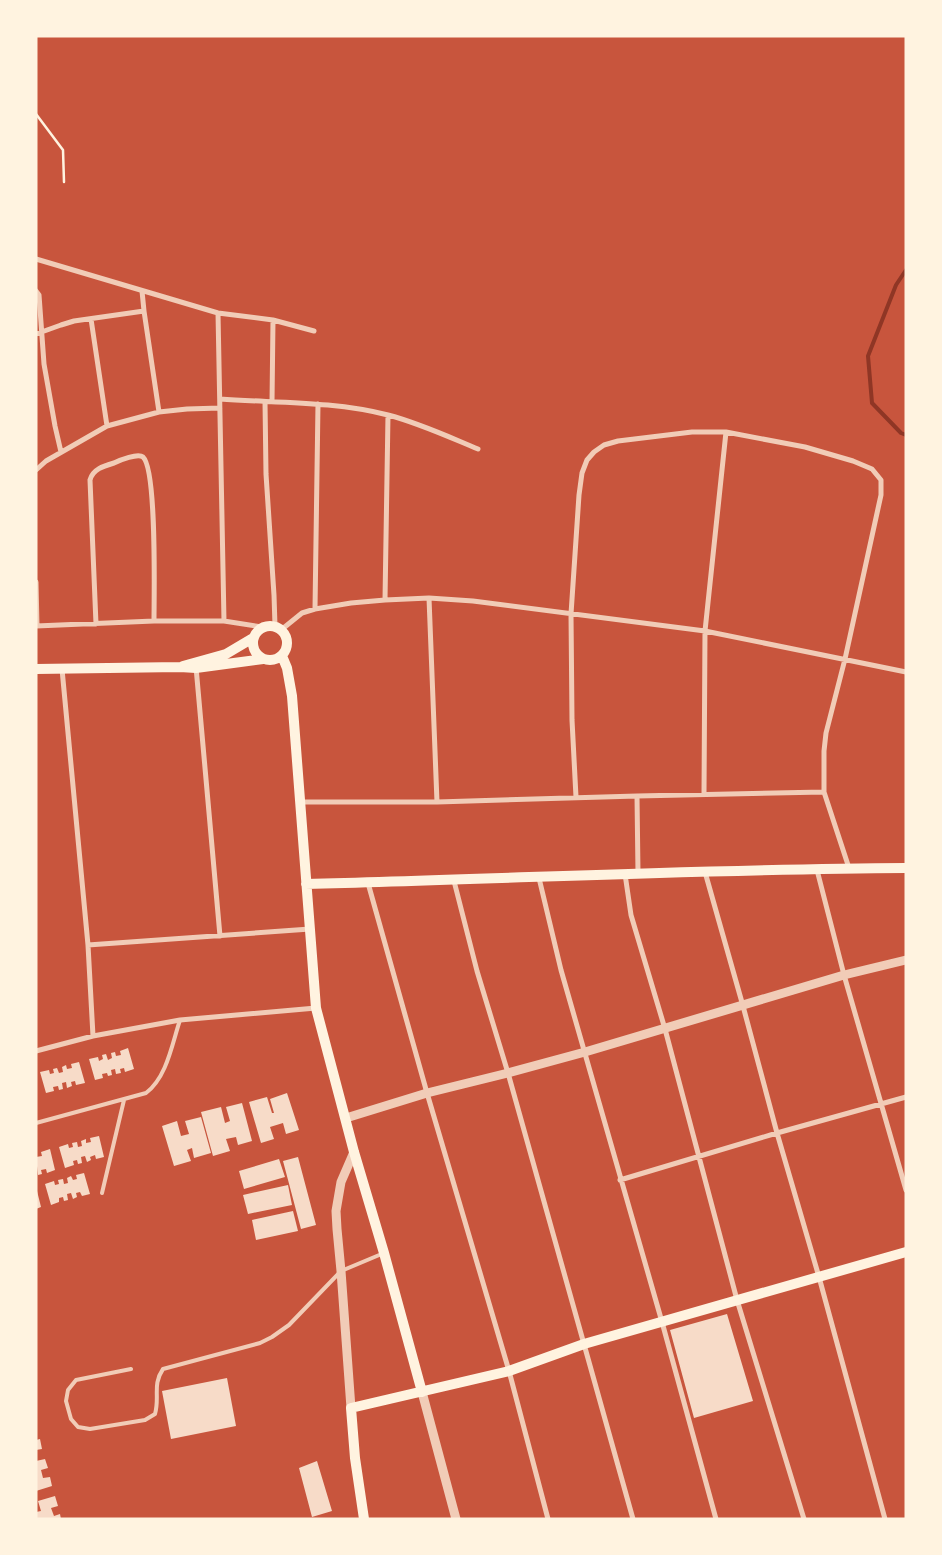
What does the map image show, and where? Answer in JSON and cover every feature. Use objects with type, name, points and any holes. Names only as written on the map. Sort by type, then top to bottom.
[{"type":"main road","points":[[262,627],[278,628],[286,636],[287,643],[286,650],[282,656],[270,661],[258,656],[253,644],[256,632],[262,627]]},
{"type":"main road","points":[[196,665],[226,654],[254,638]]},
{"type":"main road","points":[[282,656],[290,680],[316,1008],[354,1152],[422,1392]]},
{"type":"main road","points":[[36,669],[180,667],[264,659]]},
{"type":"main road","points":[[306,884],[906,868]]},
{"type":"main road","points":[[364,1519],[355,1458],[351,1408],[509,1371],[584,1344],[906,1252]]},
{"type":"street","points":[[36,259],[218,313],[273,320],[314,331]]},
{"type":"street","points":[[36,291],[39,301],[39,334],[61,452]]},
{"type":"street","points":[[142,291],[159,412]]},
{"type":"street","points":[[39,334],[60,324],[144,311]]},
{"type":"street","points":[[218,313],[224,621]]},
{"type":"street","points":[[91,319],[106,426]]},
{"type":"street","points":[[272,402],[273,320]]},
{"type":"street","points":[[220,399],[318,404],[388,415],[430,429],[478,449]]},
{"type":"street","points":[[265,402],[266,474],[278,628],[302,613],[315,609],[385,600],[430,598],[473,601],[705,630],[906,672]]},
{"type":"street","points":[[315,609],[318,404]]},
{"type":"street","points":[[36,470],[46,461],[106,426],[159,412],[220,408]]},
{"type":"street","points":[[385,600],[388,415]]},
{"type":"street","points":[[576,797],[570,614],[579,495],[582,473],[587,460],[604,445],[618,441],[692,432],[726,432],[805,447],[853,460],[872,469],[880,480],[881,495],[845,659],[826,733],[823,764],[824,792],[849,869]]},
{"type":"street","points":[[704,794],[705,630],[726,432]]},
{"type":"street","points":[[96,624],[91,477],[96,471],[110,464],[133,456],[144,458],[152,493],[154,621]]},
{"type":"street","points":[[36,582],[37,626],[154,621],[224,621],[262,627]]},
{"type":"street","points":[[430,598],[437,802]]},
{"type":"street","points":[[196,665],[220,936]]},
{"type":"street","points":[[62,669],[88,945],[93,1036]]},
{"type":"street","points":[[301,802],[437,802],[824,792]]},
{"type":"street","points":[[637,796],[638,874]]},
{"type":"street","points":[[817,870],[844,975],[906,1190]]},
{"type":"street","points":[[705,872],[885,1519]]},
{"type":"street","points":[[625,874],[631,915],[700,1156],[737,1300],[804,1519]]},
{"type":"street","points":[[539,878],[561,970],[662,1322],[716,1519]]},
{"type":"street","points":[[454,881],[477,971],[508,1073],[632,1519]]},
{"type":"street","points":[[368,882],[427,1093],[509,1371],[548,1519]]},
{"type":"street","points":[[88,945],[310,929]]},
{"type":"street","points":[[346,1118],[427,1093],[585,1052],[844,975],[906,960]]},
{"type":"street","points":[[36,1050],[93,1036],[180,1020],[316,1008]]},
{"type":"street","points":[[620,1180],[777,1132],[906,1097]]},
{"type":"street","points":[[351,1408],[336,1229],[338,1196],[341,1182],[354,1152]]},
{"type":"street","points":[[422,1392],[456,1519]]},
{"type":"lane","points":[[36,1123],[146,1093],[156,1083],[168,1056],[180,1020]]},
{"type":"lane","points":[[102,1193],[124,1100]]},
{"type":"lane","points":[[131,1369],[76,1380],[68,1390],[66,1401],[71,1419],[78,1427],[90,1429],[144,1420],[156,1414],[158,1404],[156,1384],[163,1370],[260,1343],[272,1337],[289,1325],[341,1271],[384,1253]]},
{"type":"path","points":[[36,114],[63,150],[64,182]]},
{"type":"building","points":[[128,1048],[134,1069],[125,1072],[124,1068],[120,1069],[121,1073],[116,1074],[115,1069],[111,1070],[112,1075],[102,1074],[103,1078],[95,1080],[89,1059],[98,1057],[99,1061],[103,1059],[102,1055],[106,1054],[108,1060],[112,1058],[111,1053],[115,1052],[116,1056],[121,1055],[120,1051]]},
{"type":"building","points":[[79,1062],[85,1083],[76,1085],[75,1081],[71,1082],[72,1086],[67,1088],[66,1082],[62,1083],[63,1089],[59,1090],[58,1086],[53,1087],[54,1091],[46,1093],[40,1072],[49,1070],[50,1074],[54,1073],[53,1069],[57,1068],[59,1073],[63,1072],[62,1067],[66,1065],[67,1069],[72,1068],[71,1064]]},
{"type":"building","points":[[287,1093],[299,1130],[286,1134],[283,1123],[270,1127],[274,1139],[261,1143],[249,1102],[267,1097],[272,1113],[274,1113],[270,1099]]},
{"type":"building","points":[[242,1103],[252,1141],[238,1145],[236,1137],[226,1139],[230,1151],[213,1156],[201,1112],[221,1107],[225,1123],[230,1121],[226,1107]]},
{"type":"building","points":[[201,1117],[211,1153],[194,1158],[192,1148],[187,1150],[191,1161],[174,1166],[162,1126],[177,1121],[181,1136],[189,1134],[185,1121]]},
{"type":"building","points":[[99,1136],[104,1157],[96,1159],[95,1155],[90,1157],[91,1160],[87,1162],[85,1156],[81,1157],[82,1163],[78,1164],[77,1160],[73,1161],[74,1165],[65,1168],[59,1147],[68,1144],[69,1148],[73,1147],[72,1143],[77,1142],[78,1147],[82,1146],[81,1141],[86,1139],[86,1143],[91,1142],[90,1138]]},
{"type":"building","points":[[50,1149],[55,1170],[47,1173],[46,1169],[41,1170],[42,1174],[38,1175],[36,1157],[42,1156],[41,1152]]},
{"type":"building","points":[[298,1157],[316,1225],[301,1229],[283,1161]]},
{"type":"building","points":[[279,1159],[285,1177],[244,1189],[239,1171]]},
{"type":"building","points":[[84,1173],[90,1194],[82,1196],[80,1192],[76,1193],[77,1197],[73,1199],[71,1193],[67,1194],[68,1200],[64,1201],[63,1197],[59,1198],[59,1202],[51,1205],[45,1184],[54,1181],[55,1185],[59,1184],[58,1180],[63,1179],[64,1184],[68,1183],[67,1178],[71,1176],[73,1180],[77,1179],[76,1175]]},
{"type":"building","points":[[288,1185],[292,1205],[248,1214],[243,1195]]},
{"type":"building","points":[[36,1192],[41,1207],[36,1209]]},
{"type":"building","points":[[293,1211],[298,1231],[256,1240],[252,1220]]},
{"type":"building","points":[[727,1314],[753,1401],[694,1418],[670,1330]]},
{"type":"building","points":[[227,1378],[236,1426],[171,1439],[162,1391]]},
{"type":"building","points":[[40,1439],[42,1449],[36,1450],[36,1440]]},
{"type":"building","points":[[45,1459],[48,1468],[41,1470],[43,1478],[50,1477],[52,1486],[36,1491],[36,1461]]},
{"type":"building","points":[[317,1461],[332,1511],[312,1517],[299,1468]]},
{"type":"building","points":[[55,1496],[58,1506],[51,1508],[54,1516],[60,1514],[61,1519],[36,1519],[36,1512],[41,1511],[38,1501]]},
{"type":"waterway","points":[[906,270],[896,285],[868,356],[872,403],[901,433],[906,435]]}]
